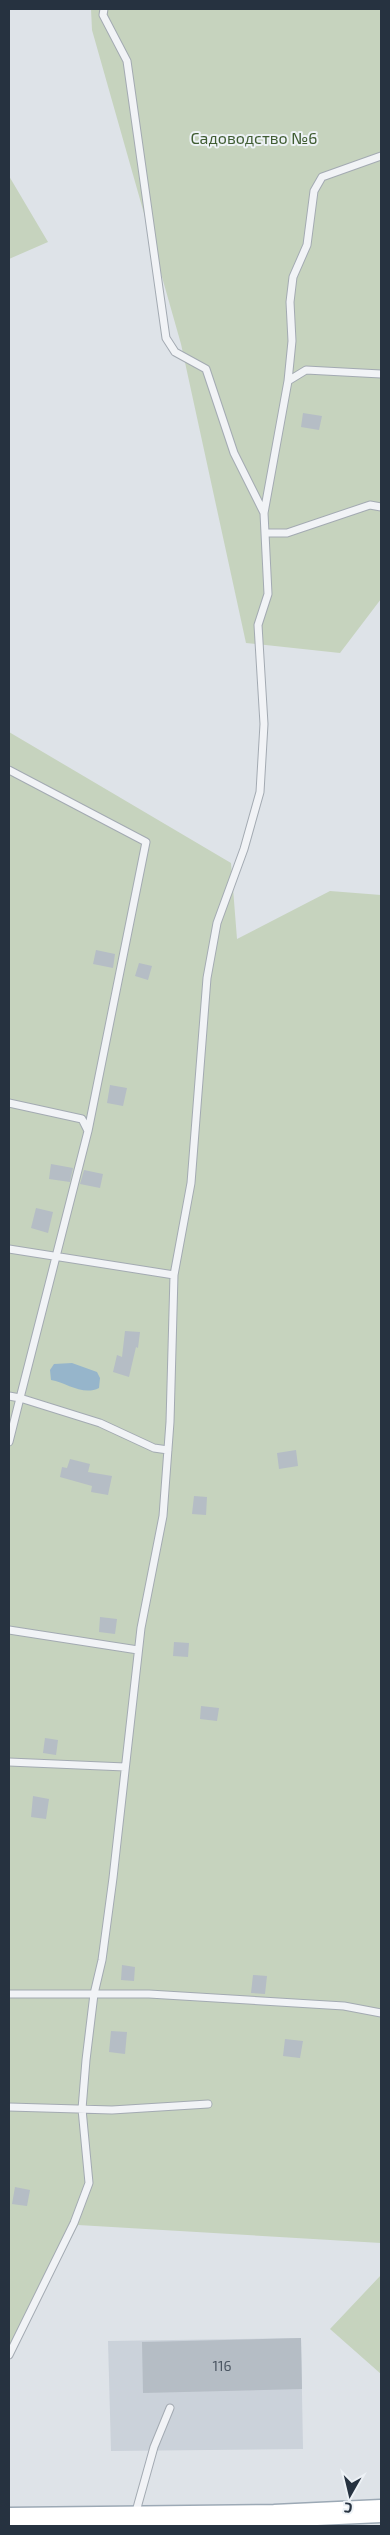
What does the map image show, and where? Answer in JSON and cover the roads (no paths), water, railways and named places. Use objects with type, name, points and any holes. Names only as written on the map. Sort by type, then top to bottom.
[{"type":"main road","points":[[9,2519],[274,2516],[381,2511]]},
{"type":"lane","points":[[104,9],[103,15],[127,60],[166,338],[175,352],[206,369],[234,454],[264,513]]},
{"type":"lane","points":[[9,2356],[74,2223],[89,2183],[82,2109],[94,1994],[102,1960],[111,1896],[138,1650],[163,1516],[168,1450],[174,1275],[191,1183],[207,978],[217,923],[244,849],[260,792],[264,724],[258,625],[268,594],[264,513],[288,381],[292,341],[290,302],[293,277],[308,244],[314,191],[322,177],[381,156]]},
{"type":"lane","points":[[288,381],[306,370],[381,374]]},
{"type":"lane","points":[[265,533],[287,533],[370,506],[381,507]]},
{"type":"lane","points":[[9,770],[146,842],[88,1131],[9,1442]]},
{"type":"lane","points":[[9,1103],[82,1119],[88,1131]]},
{"type":"lane","points":[[9,1249],[56,1258],[174,1275]]},
{"type":"lane","points":[[9,1396],[100,1423],[154,1448],[168,1450]]},
{"type":"lane","points":[[9,1630],[138,1650]]},
{"type":"lane","points":[[9,1762],[125,1767]]},
{"type":"lane","points":[[9,1994],[148,1994],[344,2006],[381,2013]]},
{"type":"lane","points":[[9,2107],[112,2110],[208,2104]]},
{"type":"lane","points":[[134,2518],[154,2447],[170,2408]]},
{"type":"water","points":[[72,1363],[97,1372],[100,1378],[99,1388],[87,1391],[81,1390],[51,1380],[50,1370],[54,1364]]},
{"type":"park label","name":"Садоводство №6","points":[[254,137]]}]
